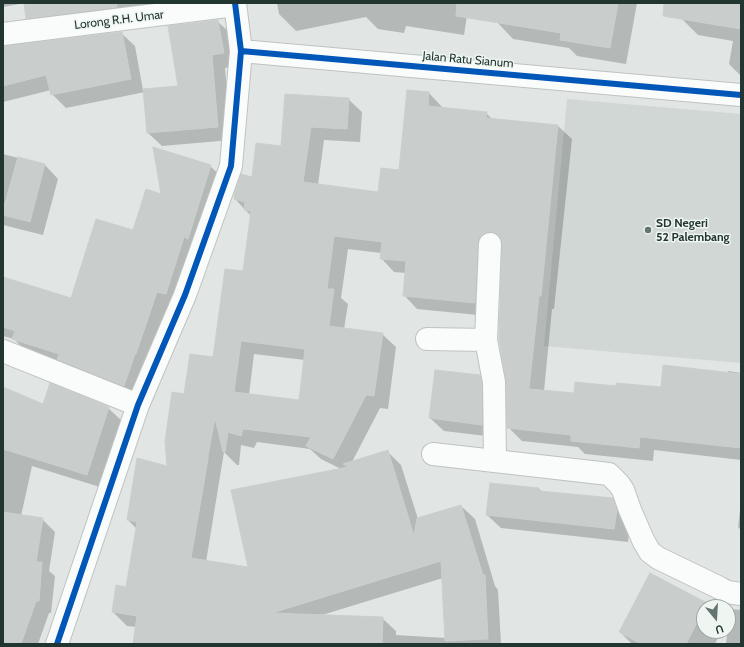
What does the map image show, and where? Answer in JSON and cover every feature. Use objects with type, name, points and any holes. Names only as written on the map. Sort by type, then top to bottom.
[{"type":"street","name":"Lorong R.H. Umar","points":[[3,34],[235,4]]},
{"type":"street","points":[[57,644],[138,405],[185,295],[231,166],[240,51],[235,4]]},
{"type":"street","name":"Jalan Ratu Sianum","points":[[240,51],[741,95]]},
{"type":"street","points":[[490,244],[486,340],[494,382],[495,461]]},
{"type":"street","points":[[427,338],[486,340]]},
{"type":"street","points":[[3,351],[138,405]]},
{"type":"street","points":[[433,454],[609,474],[623,490],[630,510],[650,552],[658,558],[727,592],[741,594]]},
{"type":"shaded area","name":"SD Negeri 52 Palembang","points":[[567,99],[741,114],[741,363],[544,346]]},
{"type":"building","points":[[24,3],[116,3],[117,7],[26,19]]},
{"type":"building","points":[[457,3],[618,3],[610,48],[560,40],[561,33],[456,16]]},
{"type":"building","points":[[664,3],[741,3],[741,29],[663,16]]},
{"type":"building","points":[[218,20],[224,53],[212,55],[218,127],[147,133],[143,89],[178,86],[168,26]]},
{"type":"building","points":[[122,32],[131,79],[51,95],[46,75],[3,86],[3,46]]},
{"type":"building","points":[[407,90],[429,92],[428,106],[487,112],[486,118],[558,125],[541,296],[539,296],[529,389],[574,393],[575,382],[616,386],[616,383],[661,387],[663,365],[741,374],[741,448],[640,437],[639,448],[571,441],[571,435],[507,428],[506,382],[499,339],[501,238],[496,233],[490,232],[484,233],[479,238],[475,303],[403,296],[406,261],[380,259],[382,242],[334,236],[327,289],[334,289],[329,326],[383,333],[374,396],[366,395],[333,459],[306,446],[311,437],[243,429],[241,436],[228,432],[225,452],[223,452],[215,418],[191,558],[248,567],[231,490],[348,467],[343,464],[388,450],[414,536],[417,518],[461,505],[483,575],[485,575],[488,639],[445,641],[441,561],[272,613],[383,617],[382,644],[133,644],[137,616],[112,612],[116,585],[126,587],[137,522],[127,520],[137,458],[167,466],[165,441],[172,392],[184,394],[190,354],[213,357],[225,269],[243,271],[251,211],[244,210],[245,202],[234,199],[241,174],[252,177],[256,143],[281,146],[285,94],[349,98],[347,129],[311,127],[303,182],[378,192],[381,168],[399,170]],"holes":[[[241,341],[305,349],[299,400],[234,392]]]},
{"type":"building","points":[[153,147],[211,165],[188,239],[184,237],[166,294],[157,292],[124,386],[57,359],[59,354],[12,339],[15,331],[3,327],[3,277],[71,298],[96,219],[133,230],[146,189],[161,194]]},
{"type":"building","points":[[18,157],[45,164],[30,222],[3,215],[3,210]]},
{"type":"building","points":[[435,370],[480,375],[482,383],[482,425],[429,418]]},
{"type":"building","points":[[50,383],[109,407],[87,475],[3,449],[3,387],[43,404]]},
{"type":"building","points":[[490,483],[539,488],[539,491],[613,498],[617,510],[614,529],[486,515]]},
{"type":"building","points":[[3,512],[43,518],[36,562],[42,562],[39,601],[36,601],[21,644],[3,644]]},
{"type":"building","points":[[650,573],[699,599],[696,599],[696,625],[686,644],[641,644],[619,632]]},
{"type":"cycle path","points":[[235,3],[241,51],[741,95]]},
{"type":"cycle path","points":[[57,644],[138,405],[185,295],[231,166],[241,51]]},
{"type":"place","name":"SD Negeri 52 Palembang","points":[[648,230]]}]
